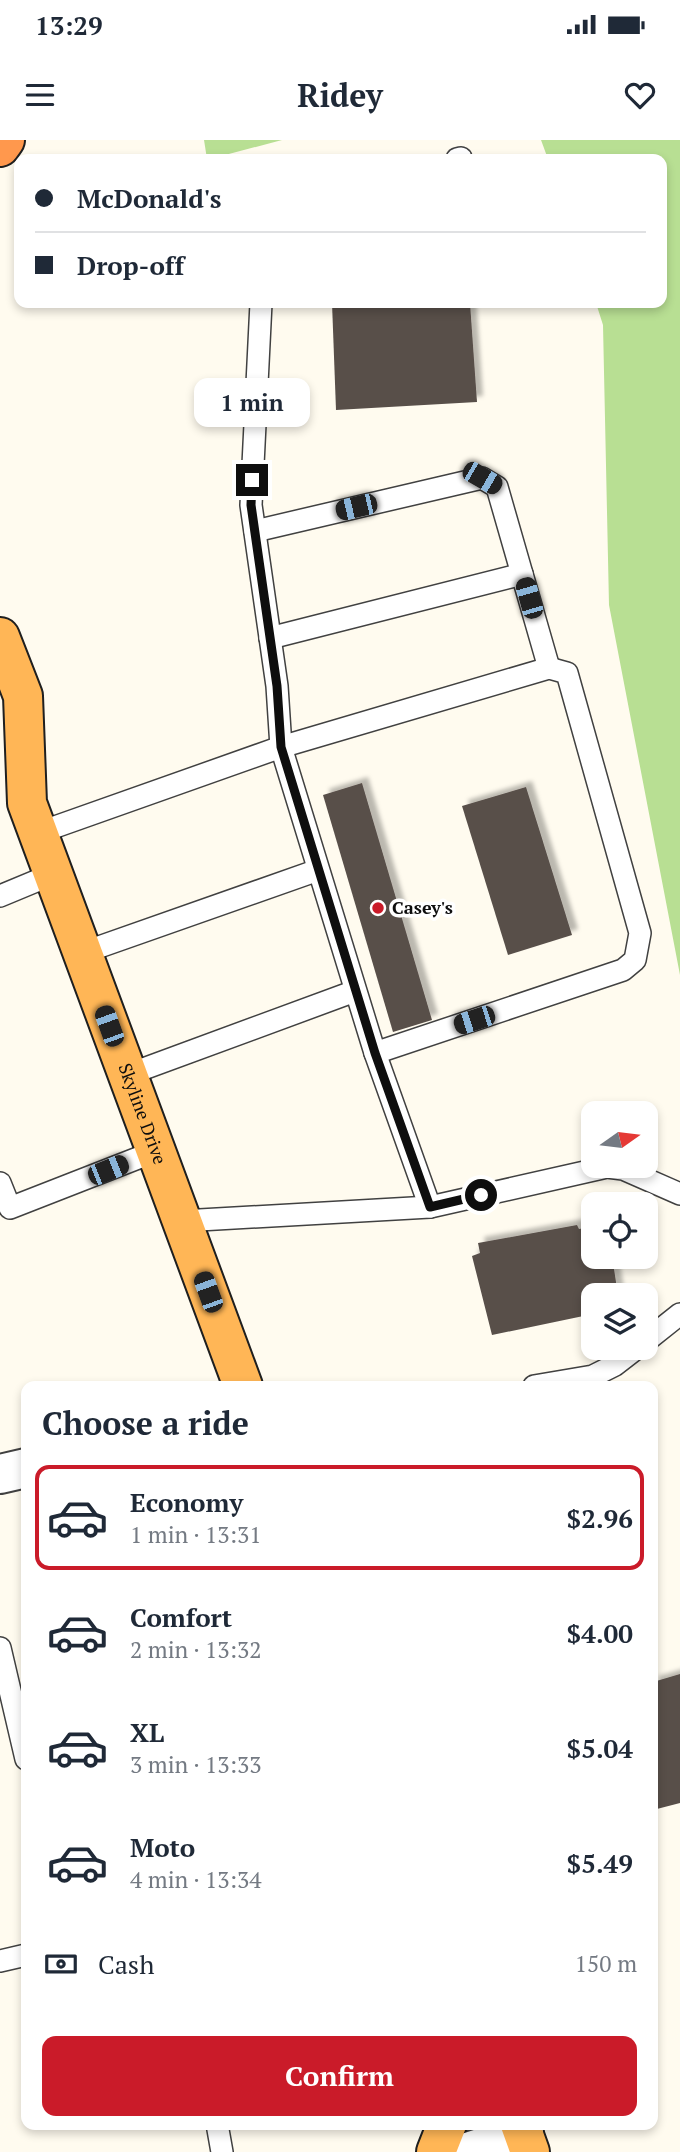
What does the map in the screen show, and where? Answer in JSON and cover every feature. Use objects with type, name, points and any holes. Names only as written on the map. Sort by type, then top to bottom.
[{"type":"highway","name":"Skyline Drive","points":[[0,637],[23,696],[22,804],[53,874],[241,1381]]},
{"type":"highway","points":[[436,2152],[445,2130]]},
{"type":"street","points":[[0,1474],[21,1469]]},
{"type":"street","points":[[467,2152],[525,2137]]},
{"type":"lane","points":[[261,308],[251,505],[277,686],[281,747],[375,1053],[430,1207]]},
{"type":"lane","points":[[255,531],[482,478],[497,486],[549,668]]},
{"type":"lane","points":[[270,638],[522,574]]},
{"type":"lane","points":[[22,804],[281,747],[549,668],[567,673],[640,933],[635,960],[623,970],[375,1053]]},
{"type":"lane","points":[[82,953],[318,870]]},
{"type":"lane","points":[[0,896],[53,874]]},
{"type":"lane","points":[[127,1075],[355,991]]},
{"type":"lane","points":[[0,1182],[5,1210],[156,1151]]},
{"type":"lane","points":[[182,1221],[430,1207],[607,1167],[623,1169],[680,1194]]},
{"type":"lane","points":[[658,1331],[680,1314]]},
{"type":"lane","points":[[564,1381],[593,1376],[622,1360]]},
{"type":"lane","points":[[0,1648],[21,1734]]},
{"type":"lane","points":[[0,1961],[21,1956]]},
{"type":"lane","points":[[217,2130],[222,2152]]},
{"type":"green space","points":[[204,140],[282,140],[229,154],[206,154]]},
{"type":"green space","points":[[541,140],[680,140],[680,975],[609,605],[603,325],[598,308],[667,308],[667,154],[546,154]]},
{"type":"building","points":[[332,308],[470,308],[477,402],[336,410]]},
{"type":"building","name":"Casey's","points":[[362,783],[432,1020],[393,1032],[323,795]]},
{"type":"building","points":[[526,787],[572,935],[508,955],[462,806]]},
{"type":"building","points":[[577,1225],[581,1229],[581,1269],[614,1269],[616,1283],[581,1283],[581,1316],[492,1335],[472,1256],[480,1253],[478,1243]]},
{"type":"building","points":[[680,1674],[680,1803],[658,1809],[658,1681]]},
{"type":"place","name":"Casey's","points":[[378,908]]},
{"type":"route","points":[[252,480],[251,505],[277,686],[281,747],[375,1053],[430,1207],[481,1195]]}]
